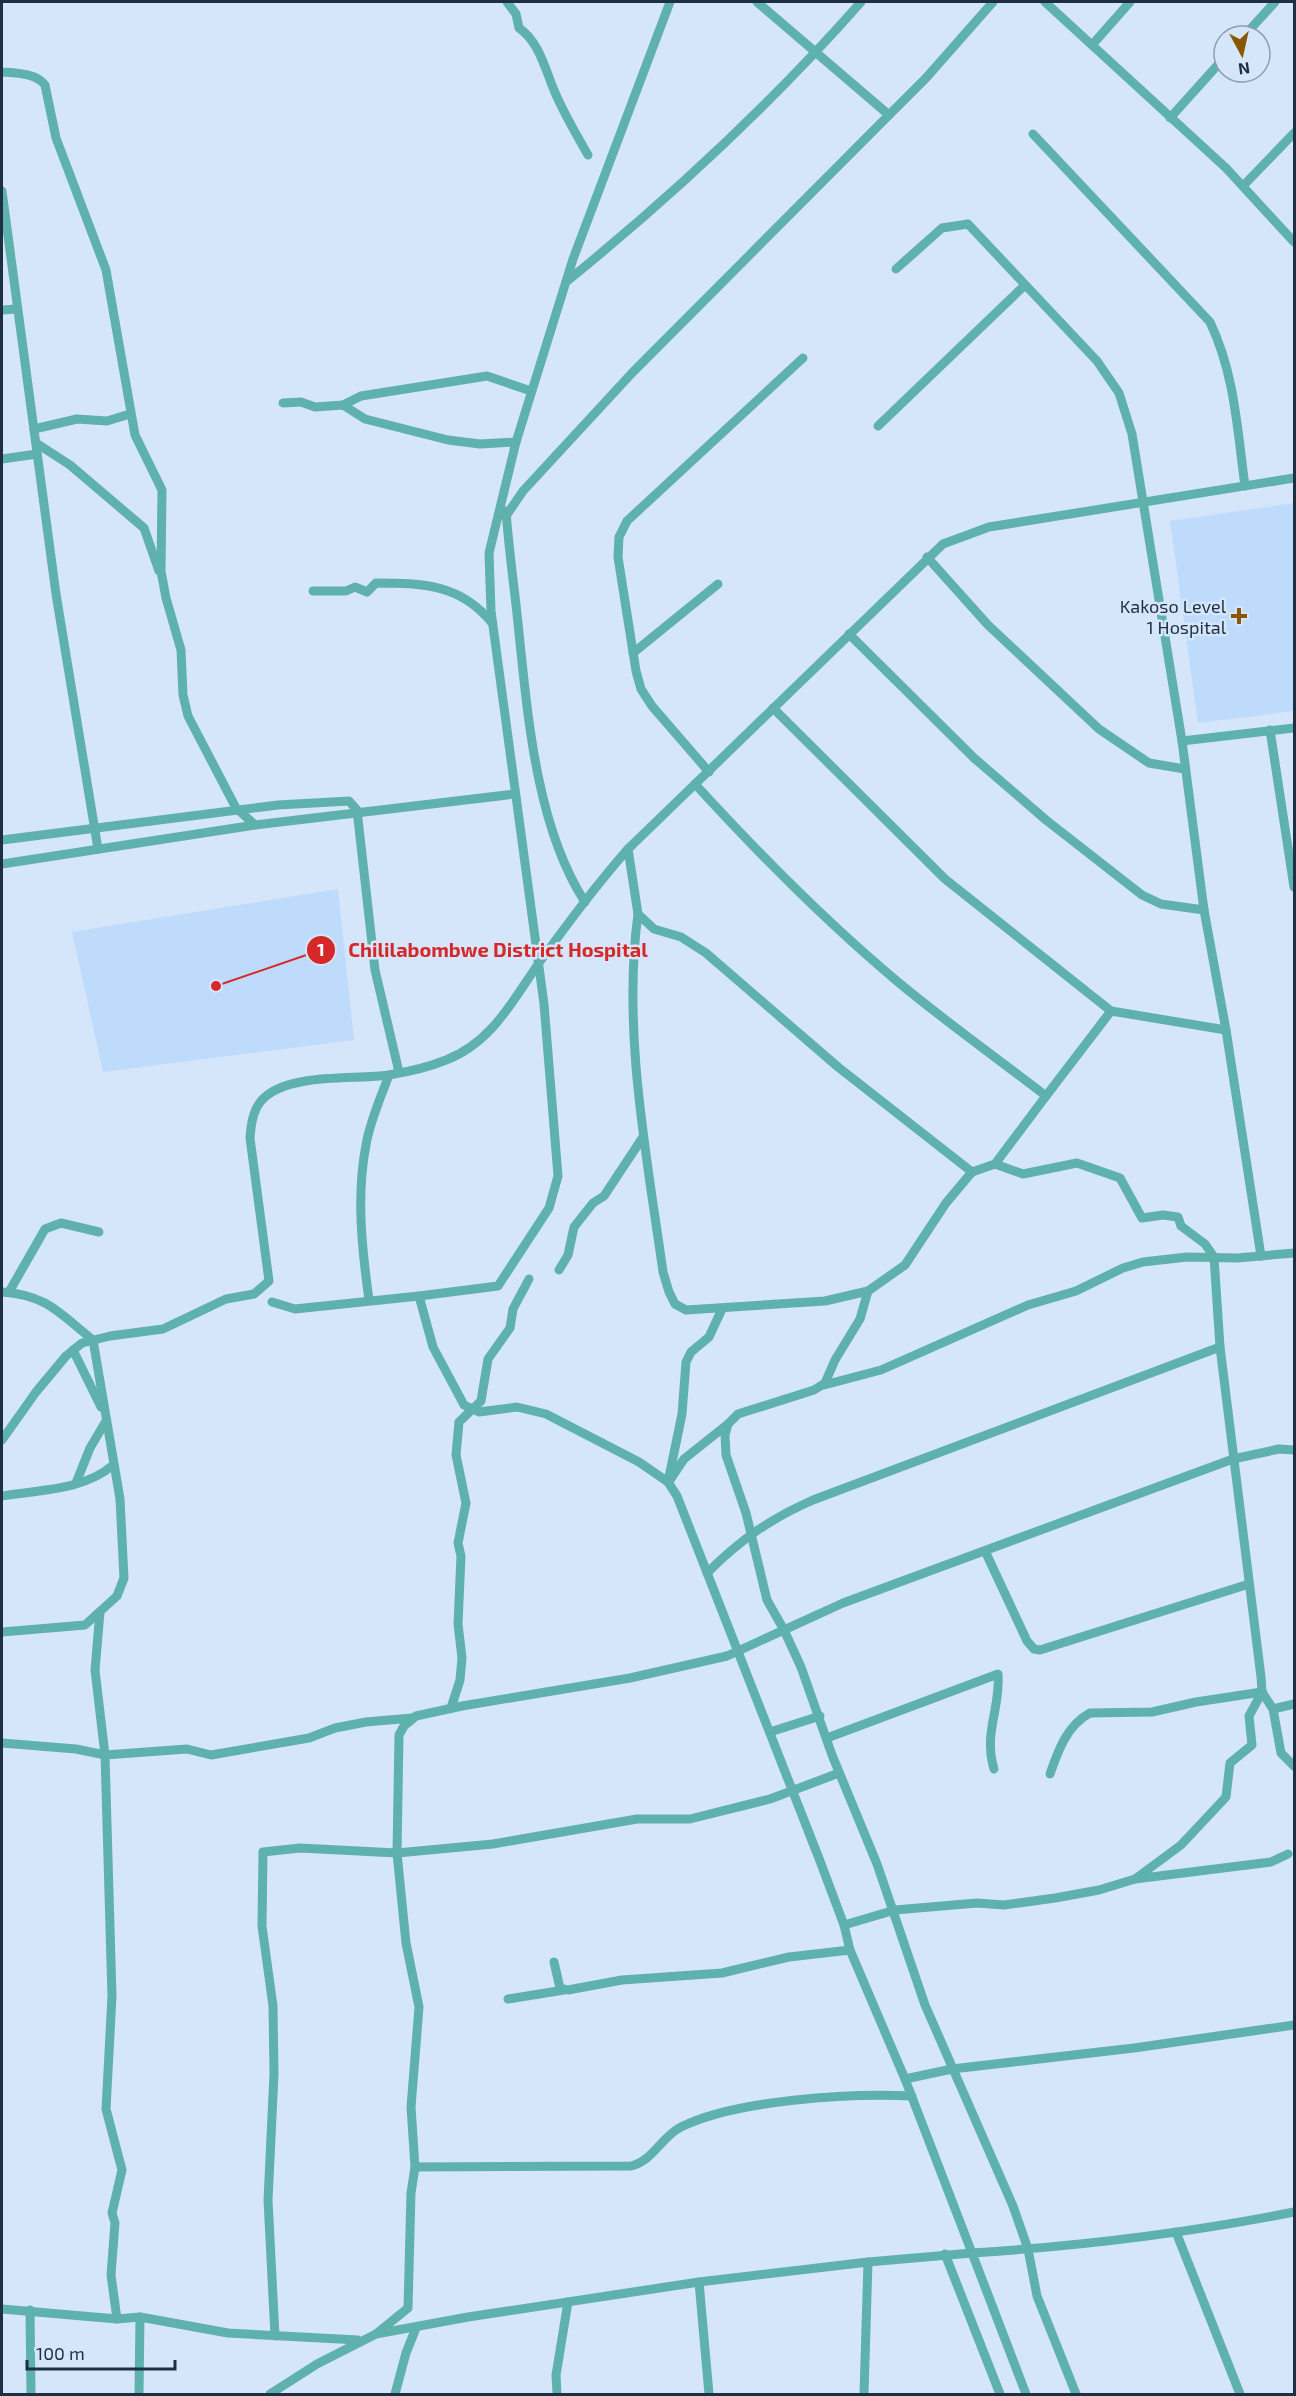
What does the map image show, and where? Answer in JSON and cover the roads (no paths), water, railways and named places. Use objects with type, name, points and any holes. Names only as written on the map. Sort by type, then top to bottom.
[{"type":"street","points":[[507,2],[516,14],[519,28],[530,35],[557,98],[588,155]]},
{"type":"street","points":[[272,1302],[295,1309],[498,1286],[549,1208],[558,1176],[538,965],[492,623],[489,553],[516,442],[566,282],[670,2]]},
{"type":"street","points":[[757,2],[889,115]]},
{"type":"street","points":[[566,282],[636,225],[816,51],[861,2]]},
{"type":"street","points":[[506,516],[524,491],[632,373],[926,78],[993,2]]},
{"type":"street","points":[[1045,2],[1244,185],[1294,242]]},
{"type":"street","points":[[1092,45],[1130,2]]},
{"type":"street","points":[[1255,24],[1275,2]]},
{"type":"street","points":[[1170,118],[1212,71]]},
{"type":"street","points":[[2,72],[27,75],[41,80],[45,85],[56,138],[106,270],[135,435],[162,490],[164,587]]},
{"type":"street","points":[[1244,185],[1294,133]]},
{"type":"street","points":[[1033,134],[1210,322],[1224,352],[1233,389],[1245,486]]},
{"type":"street","points":[[2,191],[56,594],[98,849]]},
{"type":"street","points":[[896,269],[942,228],[968,225],[1098,361],[1119,393],[1132,434],[1144,502],[1182,741],[1204,910],[1226,1030],[1261,1256]]},
{"type":"street","points":[[878,426],[1025,285]]},
{"type":"street","points":[[2,310],[17,309]]},
{"type":"street","points":[[709,772],[652,706],[641,689],[618,558],[619,537],[627,521],[804,358]]},
{"type":"street","points":[[283,403],[301,402],[315,407],[343,405],[361,396],[487,376],[531,392]]},
{"type":"street","points":[[343,405],[365,418],[448,440],[480,444],[516,442]]},
{"type":"street","points":[[34,429],[77,419],[107,421],[130,414]]},
{"type":"street","points":[[36,442],[70,465],[144,528],[164,587],[181,650],[188,716],[237,810],[255,825]]},
{"type":"street","points":[[2,459],[37,454]]},
{"type":"street","points":[[2,1440],[36,1392],[82,1343],[164,1329],[226,1299],[254,1294],[269,1281],[250,1138],[252,1118],[264,1097],[286,1085],[394,1074],[446,1060],[474,1045],[504,1017],[538,965],[628,849],[943,544],[989,527],[1294,478]]},
{"type":"street","points":[[504,490],[526,709],[533,749],[560,858],[585,902]]},
{"type":"street","points":[[927,557],[988,625],[1099,729],[1149,763],[1185,770]]},
{"type":"street","points":[[312,591],[346,591],[355,587],[367,592],[376,583],[428,583],[478,605],[492,623]]},
{"type":"street","points":[[633,653],[718,584]]},
{"type":"street","points":[[849,634],[974,758],[1089,854],[1142,895],[1161,904],[1204,910]]},
{"type":"street","points":[[773,708],[945,879],[987,915],[1111,1011],[1226,1030]]},
{"type":"street","points":[[1182,741],[1294,728]]},
{"type":"street","points":[[1270,730],[1294,887]]},
{"type":"street","points":[[695,784],[747,841],[845,936],[925,1003],[1046,1096]]},
{"type":"street","points":[[2,864],[255,825],[515,794]]},
{"type":"street","points":[[2,840],[237,810],[338,799],[349,801],[358,813],[375,970],[394,1074],[366,1143],[360,1217],[369,1300]]},
{"type":"street","points":[[628,849],[638,914],[634,977],[644,1137],[669,1292],[675,1304],[686,1310],[825,1301],[868,1291],[905,1265],[946,1203],[972,1172],[995,1164],[1111,1011]]},
{"type":"street","points":[[638,914],[654,929],[681,937],[706,952],[838,1067],[972,1172]]},
{"type":"street","points":[[559,1270],[568,1255],[574,1227],[593,1203],[604,1196],[644,1137]]},
{"type":"street","points":[[995,1164],[1023,1174],[1077,1163],[1120,1178],[1142,1218],[1163,1215],[1178,1217],[1181,1226],[1205,1244],[1214,1257],[1220,1347],[1262,1692],[1273,1709],[1281,1753],[1294,1766]]},
{"type":"street","points":[[2,1632],[85,1625],[117,1596],[124,1578],[120,1499],[93,1340],[38,1298],[5,1292],[45,1229],[61,1223],[99,1232]]},
{"type":"street","points":[[668,1482],[684,1459],[738,1414],[821,1386],[881,1370],[1028,1305],[1091,1285],[1124,1268],[1161,1259],[1294,1253]]},
{"type":"street","points":[[451,1708],[460,1680],[462,1658],[458,1624],[461,1557],[458,1543],[466,1503],[456,1455],[459,1422],[481,1401],[488,1359],[510,1328],[513,1309],[529,1279]]},
{"type":"street","points":[[821,1386],[828,1380],[835,1360],[855,1330],[868,1291]]},
{"type":"street","points":[[419,1296],[439,1360],[448,1371],[461,1401],[471,1409],[479,1412],[517,1407],[546,1414],[639,1462],[668,1482],[677,1496],[740,1650],[844,1924],[850,1950],[912,2096],[1026,2394]]},
{"type":"street","points":[[668,1482],[682,1414],[686,1362],[691,1352],[709,1337],[722,1309]]},
{"type":"street","points":[[707,1573],[750,1533],[813,1500],[1220,1347]]},
{"type":"street","points":[[73,1350],[106,1418]]},
{"type":"street","points":[[76,1483],[90,1448],[106,1418]]},
{"type":"street","points":[[728,1424],[725,1436],[726,1455],[747,1513],[766,1600],[784,1630],[820,1716],[839,1773],[895,1911],[925,2005],[951,2069],[1013,2206],[1028,2249],[1037,2296],[1076,2394]]},
{"type":"street","points":[[3,1745],[76,1749],[105,1755],[188,1749],[212,1755],[309,1738],[335,1728],[366,1722],[414,1718],[451,1708],[630,1678],[727,1656],[843,1604],[986,1553],[1233,1459],[1279,1449],[1294,1450]]},
{"type":"street","points":[[2,1496],[76,1483],[100,1476],[113,1465]]},
{"type":"street","points":[[986,1553],[1027,1641],[1034,1649],[1040,1650],[1249,1584]]},
{"type":"street","points":[[100,1612],[95,1670],[105,1755],[112,1996],[106,2109],[122,2170],[112,2213],[115,2223],[111,2275],[117,2319]]},
{"type":"street","points":[[827,1738],[998,1674],[999,1691],[991,1725],[990,1756],[994,1769]]},
{"type":"street","points":[[1050,1774],[1060,1747],[1070,1731],[1082,1717],[1090,1713],[1152,1712],[1196,1702],[1262,1692]]},
{"type":"street","points":[[1135,1879],[1181,1845],[1226,1797],[1230,1763],[1252,1745],[1249,1716],[1262,1692]]},
{"type":"street","points":[[1273,1709],[1294,1704]]},
{"type":"street","points":[[770,1732],[820,1716]]},
{"type":"street","points":[[376,2334],[408,2308],[411,2193],[415,2167],[411,2107],[419,2007],[406,1943],[397,1853],[399,1735],[414,1718]]},
{"type":"street","points":[[275,2336],[268,2200],[274,2074],[273,2006],[261,1926],[262,1852],[300,1848],[397,1853],[493,1844],[637,1820],[690,1819],[792,1792],[839,1773]]},
{"type":"street","points":[[844,1924],[895,1911],[977,1903],[1004,1905],[1054,1899],[1099,1890],[1135,1879],[1271,1862],[1292,1853]]},
{"type":"street","points":[[508,1999],[622,1980],[722,1973],[797,1956],[850,1950]]},
{"type":"street","points":[[554,1962],[560,1988],[564,1990]]},
{"type":"street","points":[[905,2079],[951,2069],[1134,2048],[1294,2025]]},
{"type":"street","points":[[415,2167],[631,2166],[649,2157],[666,2138],[679,2128],[708,2116],[749,2107],[842,2097],[876,2094],[912,2096]]},
{"type":"street","points":[[274,2393],[360,2341],[376,2334],[699,2282],[868,2262],[1028,2249],[1176,2232],[1294,2212]]},
{"type":"street","points":[[1176,2232],[1240,2394]]},
{"type":"street","points":[[945,2254],[1000,2394]]},
{"type":"street","points":[[864,2394],[868,2262]]},
{"type":"street","points":[[699,2282],[709,2394]]},
{"type":"street","points":[[557,2394],[556,2375],[568,2302]]},
{"type":"street","points":[[2,2309],[117,2319],[140,2317],[228,2333],[360,2341]]},
{"type":"street","points":[[30,2310],[31,2394]]},
{"type":"street","points":[[139,2394],[140,2317]]},
{"type":"street","points":[[395,2394],[406,2353],[416,2328]]},
{"type":"place","name":"Kakoso Level 1 Hospital","points":[[1239,616]]},
{"type":"place","name":"Chililabombwe District Hospital","points":[[216,986]]}]
